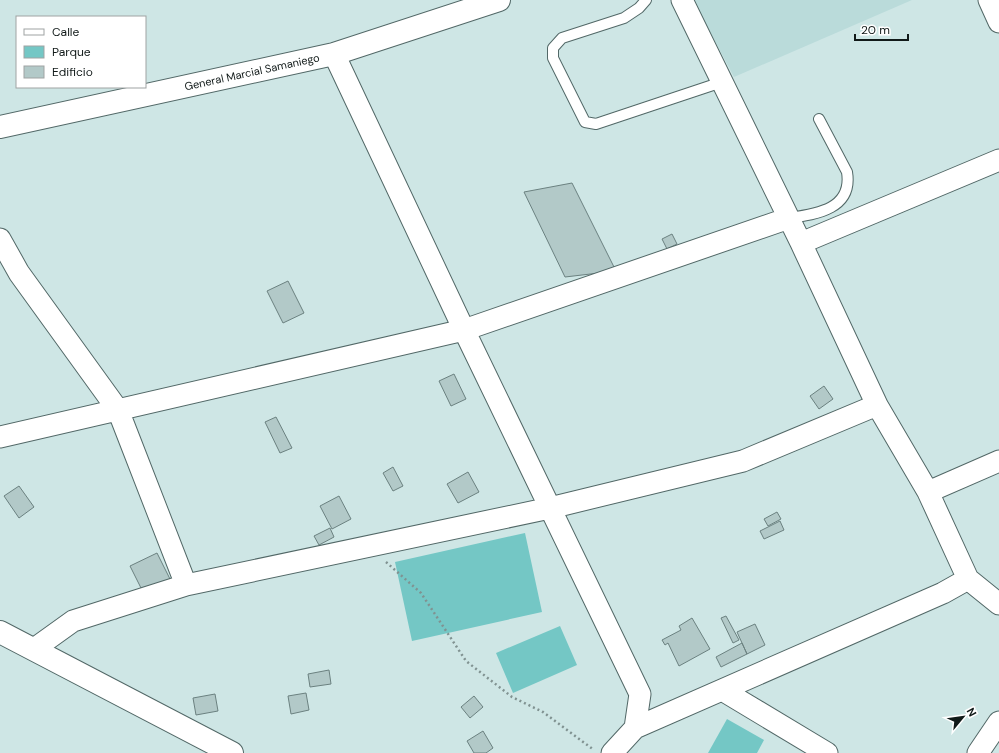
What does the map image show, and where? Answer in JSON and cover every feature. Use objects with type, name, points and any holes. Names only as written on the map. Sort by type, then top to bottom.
[{"type":"main road","name":"General Marcial Samaniego","points":[[0,127],[334,54],[499,0]]},
{"type":"main road","points":[[0,632],[232,753]]},
{"type":"street","points":[[682,0],[789,218],[877,405],[928,492],[968,579],[999,604]]},
{"type":"street","points":[[989,0],[999,22]]},
{"type":"street","points":[[334,54],[464,330],[640,694],[635,728]]},
{"type":"street","points":[[801,243],[999,160]]},
{"type":"street","points":[[0,437],[464,330],[789,218]]},
{"type":"street","points":[[0,239],[19,274],[118,410],[186,585]]},
{"type":"street","points":[[34,649],[73,621],[186,585],[550,508],[743,461],[877,405]]},
{"type":"street","points":[[928,492],[999,461]]},
{"type":"street","points":[[612,753],[635,728],[944,593],[968,579]]},
{"type":"street","points":[[722,690],[827,753]]},
{"type":"street","points":[[978,753],[999,722]]},
{"type":"lane","points":[[646,0],[639,8],[624,18],[562,38],[554,48],[553,58],[585,122],[596,124],[722,82]]},
{"type":"lane","points":[[789,218],[815,215],[826,210],[838,202],[847,190],[847,172],[819,119]]},
{"type":"path","points":[[369,546],[421,593],[466,661],[512,697],[543,712],[599,753]]},
{"type":"shaded area","points":[[693,0],[912,0],[734,77]]},
{"type":"green space","points":[[525,533],[542,612],[412,641],[395,562]]},
{"type":"green space","points":[[560,626],[577,665],[513,693],[496,653]]},
{"type":"green space","points":[[727,719],[764,740],[757,753],[708,753]]},
{"type":"building","points":[[572,183],[616,271],[565,277],[524,192]]},
{"type":"building","points":[[672,234],[677,244],[667,249],[662,239]]},
{"type":"building","points":[[288,281],[304,313],[283,323],[267,291]]},
{"type":"building","points":[[454,374],[466,399],[451,406],[439,381]]},
{"type":"building","points":[[824,386],[833,399],[819,409],[810,396]]},
{"type":"building","points":[[276,417],[292,448],[280,453],[265,422]]},
{"type":"building","points":[[393,467],[403,486],[393,491],[383,473]]},
{"type":"building","points":[[468,472],[479,492],[458,503],[447,484]]},
{"type":"building","points":[[19,486],[34,507],[19,518],[4,496]]},
{"type":"building","points":[[339,496],[351,519],[332,529],[320,506]]},
{"type":"building","points":[[777,512],[781,519],[768,526],[764,519]]},
{"type":"building","points":[[780,521],[784,530],[764,539],[760,531]]},
{"type":"building","points":[[330,528],[334,537],[319,545],[314,536]]},
{"type":"building","points":[[157,553],[170,579],[143,592],[130,566]]},
{"type":"building","points":[[726,616],[739,640],[733,643],[721,618]]},
{"type":"building","points":[[692,618],[710,649],[679,666],[668,643],[665,645],[662,640],[681,630],[679,626]]},
{"type":"building","points":[[755,624],[765,645],[747,654],[737,632]]},
{"type":"building","points":[[742,643],[747,654],[721,667],[716,657]]},
{"type":"building","points":[[329,670],[331,684],[310,687],[308,674]]},
{"type":"building","points":[[306,693],[309,710],[291,714],[288,696]]},
{"type":"building","points":[[215,694],[218,711],[196,715],[193,698]]},
{"type":"building","points":[[474,696],[483,707],[470,718],[461,707]]},
{"type":"building","points":[[483,731],[493,748],[486,753],[474,753],[467,741]]}]
